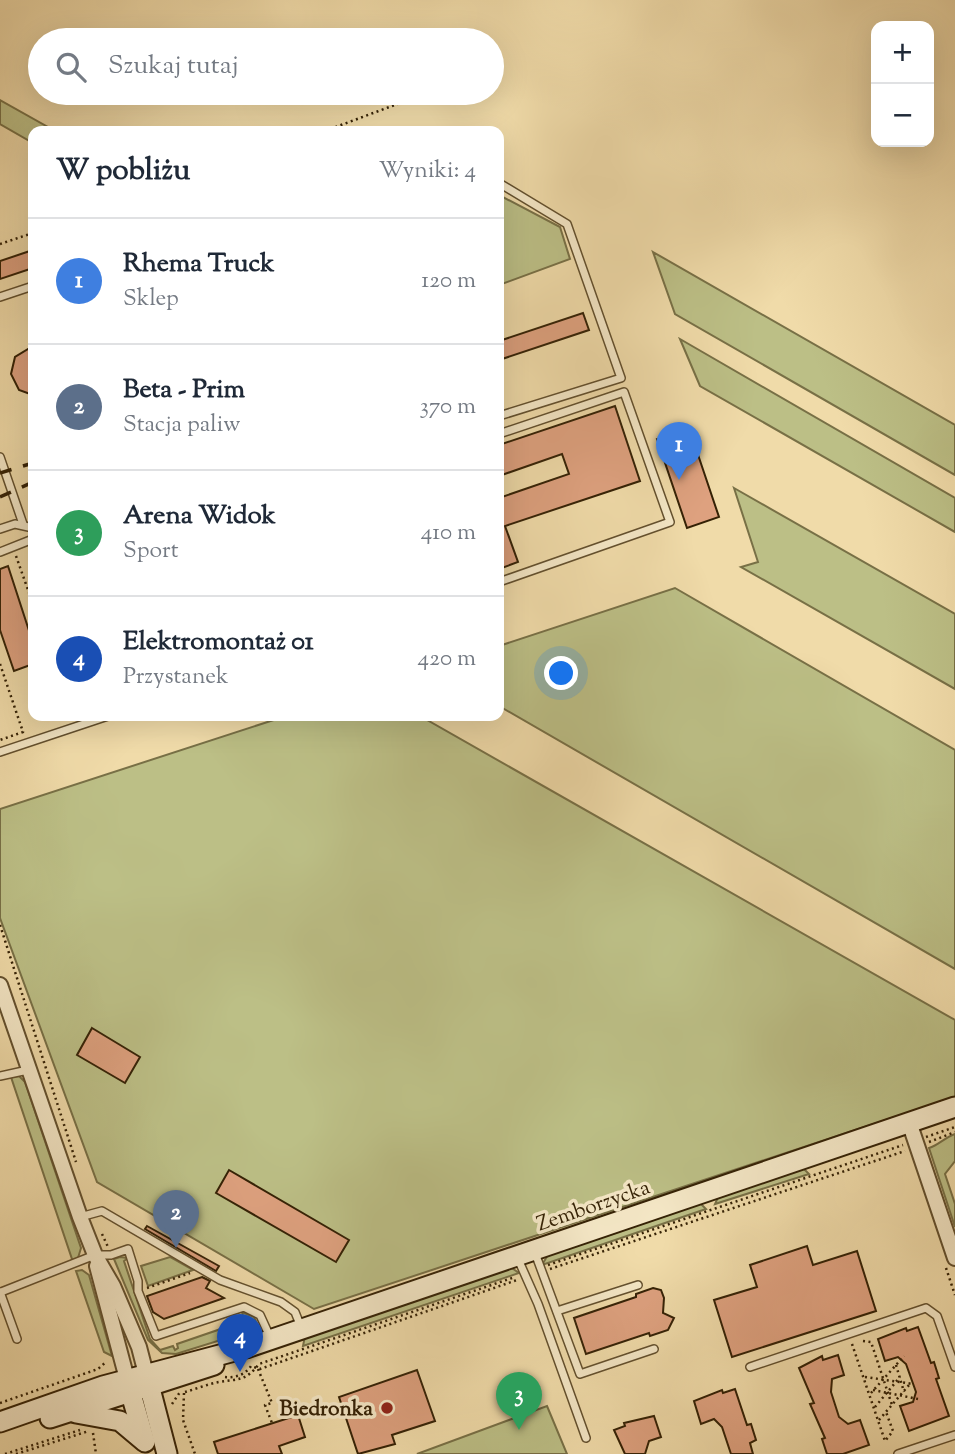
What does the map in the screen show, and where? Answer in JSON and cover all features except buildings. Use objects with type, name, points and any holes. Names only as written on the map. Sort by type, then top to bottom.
[{"type":"street","points":[[0,985],[3,1002],[95,1255],[128,1386],[148,1448]]},
{"type":"street","name":"Zemborzycka","points":[[0,1422],[128,1386],[155,1392],[246,1348],[525,1252],[914,1137],[955,1107]]},
{"type":"street","points":[[914,1137],[955,1258]]},
{"type":"street","points":[[95,1255],[113,1286],[155,1392],[167,1454]]},
{"type":"street","name":"Zemborzycka","points":[[0,1432],[68,1412],[128,1386]]},
{"type":"street","name":"Zemborzycka","points":[[68,1412],[120,1421],[148,1448]]},
{"type":"lane","points":[[504,187],[567,224],[621,378],[504,413]]},
{"type":"lane","points":[[0,297],[28,288]]},
{"type":"lane","points":[[504,432],[624,391],[670,522],[504,580]]},
{"type":"lane","points":[[0,457],[23,524]]},
{"type":"lane","points":[[0,528],[23,524],[28,526]]},
{"type":"lane","points":[[0,552],[28,541]]},
{"type":"lane","points":[[0,752],[93,721]]},
{"type":"lane","points":[[0,1076],[28,1070]]},
{"type":"lane","points":[[80,1217],[97,1210],[108,1214],[220,1280],[281,1302],[295,1312],[302,1328]]},
{"type":"lane","points":[[17,1339],[1,1292],[95,1255],[111,1255],[128,1249],[138,1281],[138,1291],[156,1336],[244,1307],[260,1315],[271,1339]]},
{"type":"lane","points":[[525,1252],[542,1270],[580,1374],[654,1349]]},
{"type":"lane","points":[[525,1252],[525,1275],[586,1438]]},
{"type":"lane","points":[[557,1311],[638,1285]]},
{"type":"lane","points":[[750,1367],[926,1308],[937,1316],[955,1367]]},
{"type":"lane","points":[[898,1454],[955,1435]]},
{"type":"path","points":[[339,126],[395,105]]},
{"type":"path","points":[[0,244],[28,235]]},
{"type":"path","points":[[8,558],[16,555],[28,590]]},
{"type":"path","points":[[0,664],[23,732],[0,740]]},
{"type":"path","points":[[0,925],[76,1162]]},
{"type":"path","points":[[914,1137],[955,1130]]},
{"type":"path","points":[[542,1270],[914,1137],[955,1130]]},
{"type":"path","points":[[542,1270],[903,1149],[907,1153],[914,1137]]},
{"type":"path","points":[[138,1291],[193,1272]]},
{"type":"path","points":[[177,1395],[182,1389],[220,1377],[233,1378],[251,1366],[257,1367],[525,1275]]},
{"type":"path","points":[[886,1412],[893,1431],[885,1441],[851,1339],[871,1342],[892,1405]]},
{"type":"path","points":[[869,1394],[904,1356]]},
{"type":"path","points":[[0,1403],[98,1369],[106,1362]]},
{"type":"path","points":[[878,1420],[903,1396],[896,1365]]},
{"type":"path","points":[[155,1392],[177,1395],[220,1381],[234,1382],[250,1376],[257,1367]]},
{"type":"path","points":[[257,1367],[272,1403],[265,1405],[272,1423]]},
{"type":"path","points":[[880,1371],[889,1373]]},
{"type":"path","points":[[864,1377],[911,1385],[904,1391]]},
{"type":"path","points":[[874,1408],[900,1377]]},
{"type":"path","points":[[873,1390],[918,1399]]},
{"type":"path","points":[[155,1392],[177,1395]]},
{"type":"path","points":[[184,1392],[183,1420],[195,1454]]},
{"type":"path","points":[[5,1454],[95,1428]]},
{"type":"path","points":[[16,1454],[95,1428]]},
{"type":"path","points":[[95,1428],[96,1454]]},
{"type":"green space","points":[[0,100],[46,126],[28,126],[28,140],[0,124]]},
{"type":"green space","points":[[504,198],[560,227],[570,259],[504,283]]},
{"type":"green space","points":[[653,252],[955,425],[955,475],[675,314]]},
{"type":"green space","points":[[680,339],[955,498],[955,532],[700,386]]},
{"type":"green space","points":[[734,488],[955,614],[955,689],[741,567],[758,562]]},
{"type":"green space","points":[[675,588],[955,750],[955,969],[504,709],[504,644]]},
{"type":"green space","points":[[271,721],[429,721],[955,1020],[955,1097],[314,1309],[97,1182],[0,918],[0,809]]},
{"type":"green space","points":[[19,1076],[25,1082],[81,1248],[78,1258],[73,1262],[11,1077]]},
{"type":"green space","points":[[955,1134],[955,1161],[945,1174],[955,1204],[955,1227],[929,1148]]},
{"type":"green space","points":[[802,1167],[809,1174],[715,1204],[719,1195]]},
{"type":"green space","points":[[700,1203],[706,1209],[542,1265],[549,1253]]},
{"type":"green space","points":[[170,1257],[193,1270],[148,1286],[141,1266]]},
{"type":"green space","points":[[128,1258],[124,1261],[150,1339],[160,1350],[173,1346],[175,1350],[178,1348],[177,1344],[244,1321],[242,1312],[254,1317],[259,1328],[176,1354],[162,1353],[148,1340],[114,1259]]},
{"type":"green space","points":[[509,1266],[519,1273],[303,1346],[305,1336]]},
{"type":"green space","points":[[82,1270],[89,1275],[112,1356],[104,1352],[76,1271]]},
{"type":"green space","points":[[547,1406],[567,1454],[417,1454]]},
{"type":"railway","points":[[0,473],[28,465]]},
{"type":"railway","points":[[0,497],[28,484]]},
{"type":"place","name":"Rhema Truck","points":[[679,480]]},
{"type":"place","name":"Beta - Prim","points":[[176,1248]]},
{"type":"place","name":"Elektromontaż 01","points":[[240,1372]]},
{"type":"place","name":"Biedronka","points":[[387,1408]]},
{"type":"place","name":"Arena Widok","points":[[519,1430]]}]
